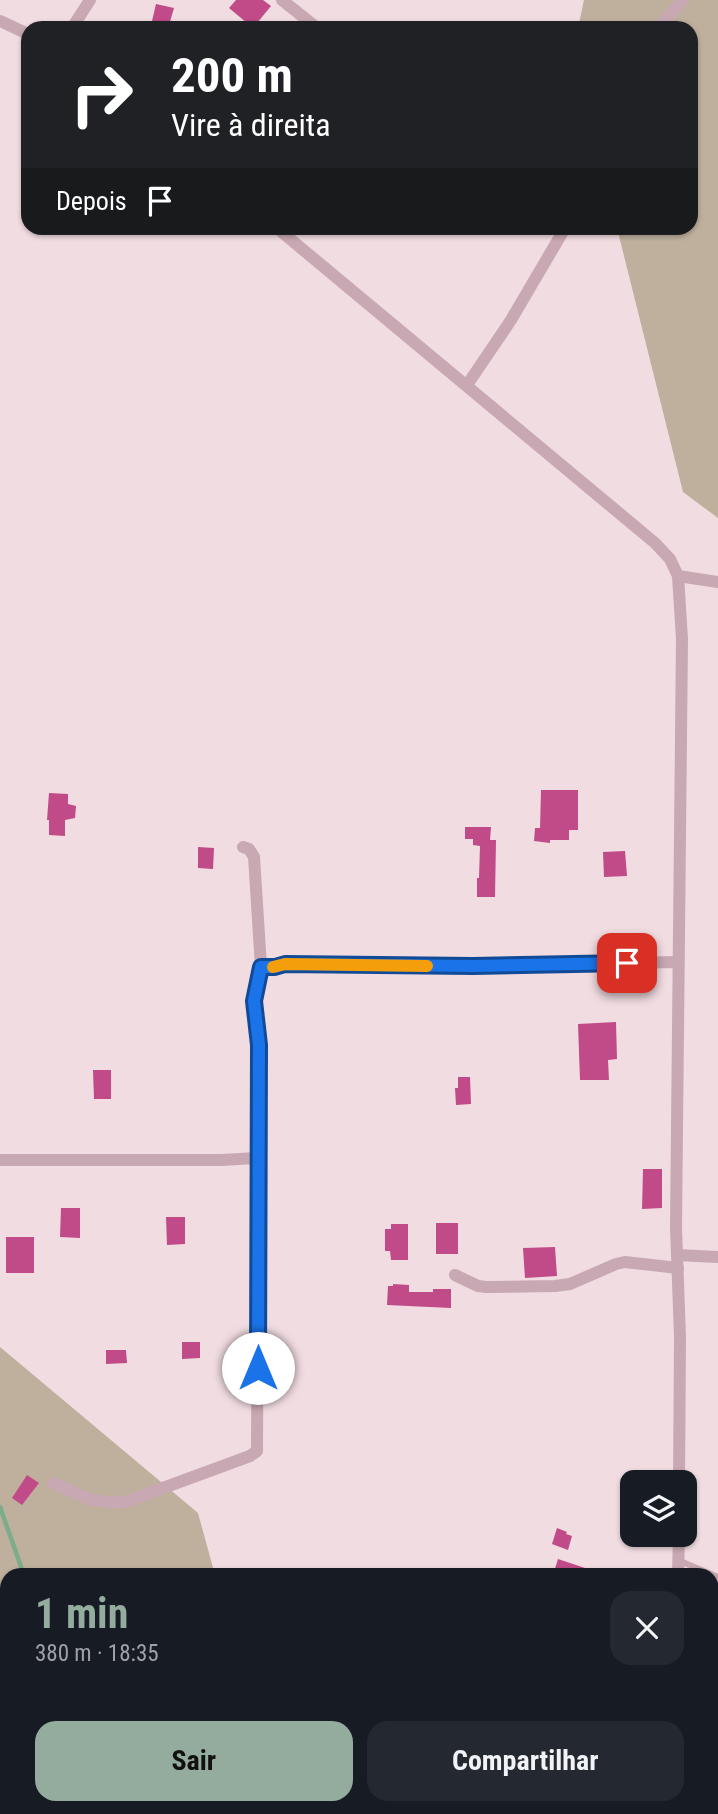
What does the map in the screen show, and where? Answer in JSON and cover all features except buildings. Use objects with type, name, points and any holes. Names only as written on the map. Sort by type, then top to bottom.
[{"type":"street","points":[[76,21],[90,0]]},
{"type":"street","points":[[282,0],[308,21]]},
{"type":"street","points":[[664,21],[683,0]]},
{"type":"street","points":[[0,21],[21,31]]},
{"type":"street","points":[[285,235],[655,543],[670,559],[678,576],[682,639],[676,1227],[680,1337],[679,1470]]},
{"type":"street","points":[[467,385],[512,320],[561,235]]},
{"type":"street","points":[[678,576],[718,582]]},
{"type":"street","points":[[53,1483],[89,1499],[125,1502],[250,1456],[257,1451],[259,1045],[254,1001],[261,967],[254,857],[249,849],[243,847]]},
{"type":"street","points":[[261,967],[285,964],[473,966],[678,962]]},
{"type":"street","points":[[0,1160],[258,1158]]},
{"type":"street","points":[[455,1275],[486,1287],[555,1286],[570,1284],[625,1262],[718,1257]]},
{"type":"street","points":[[678,1547],[678,1568]]},
{"type":"lane","points":[[678,1560],[697,1568]]},
{"type":"shaded area","points":[[584,0],[718,0],[718,518],[683,492],[619,235],[698,235],[698,21],[580,21]]},
{"type":"shaded area","points":[[0,1347],[198,1513],[213,1568],[0,1568]]},
{"type":"waterway","points":[[0,1507],[22,1568]]},
{"type":"slow traffic","points":[[273,967],[285,964],[427,966]]},
{"type":"route","points":[[258,1368],[259,1045],[254,1001],[261,967],[285,964],[473,966],[627,963]]}]
